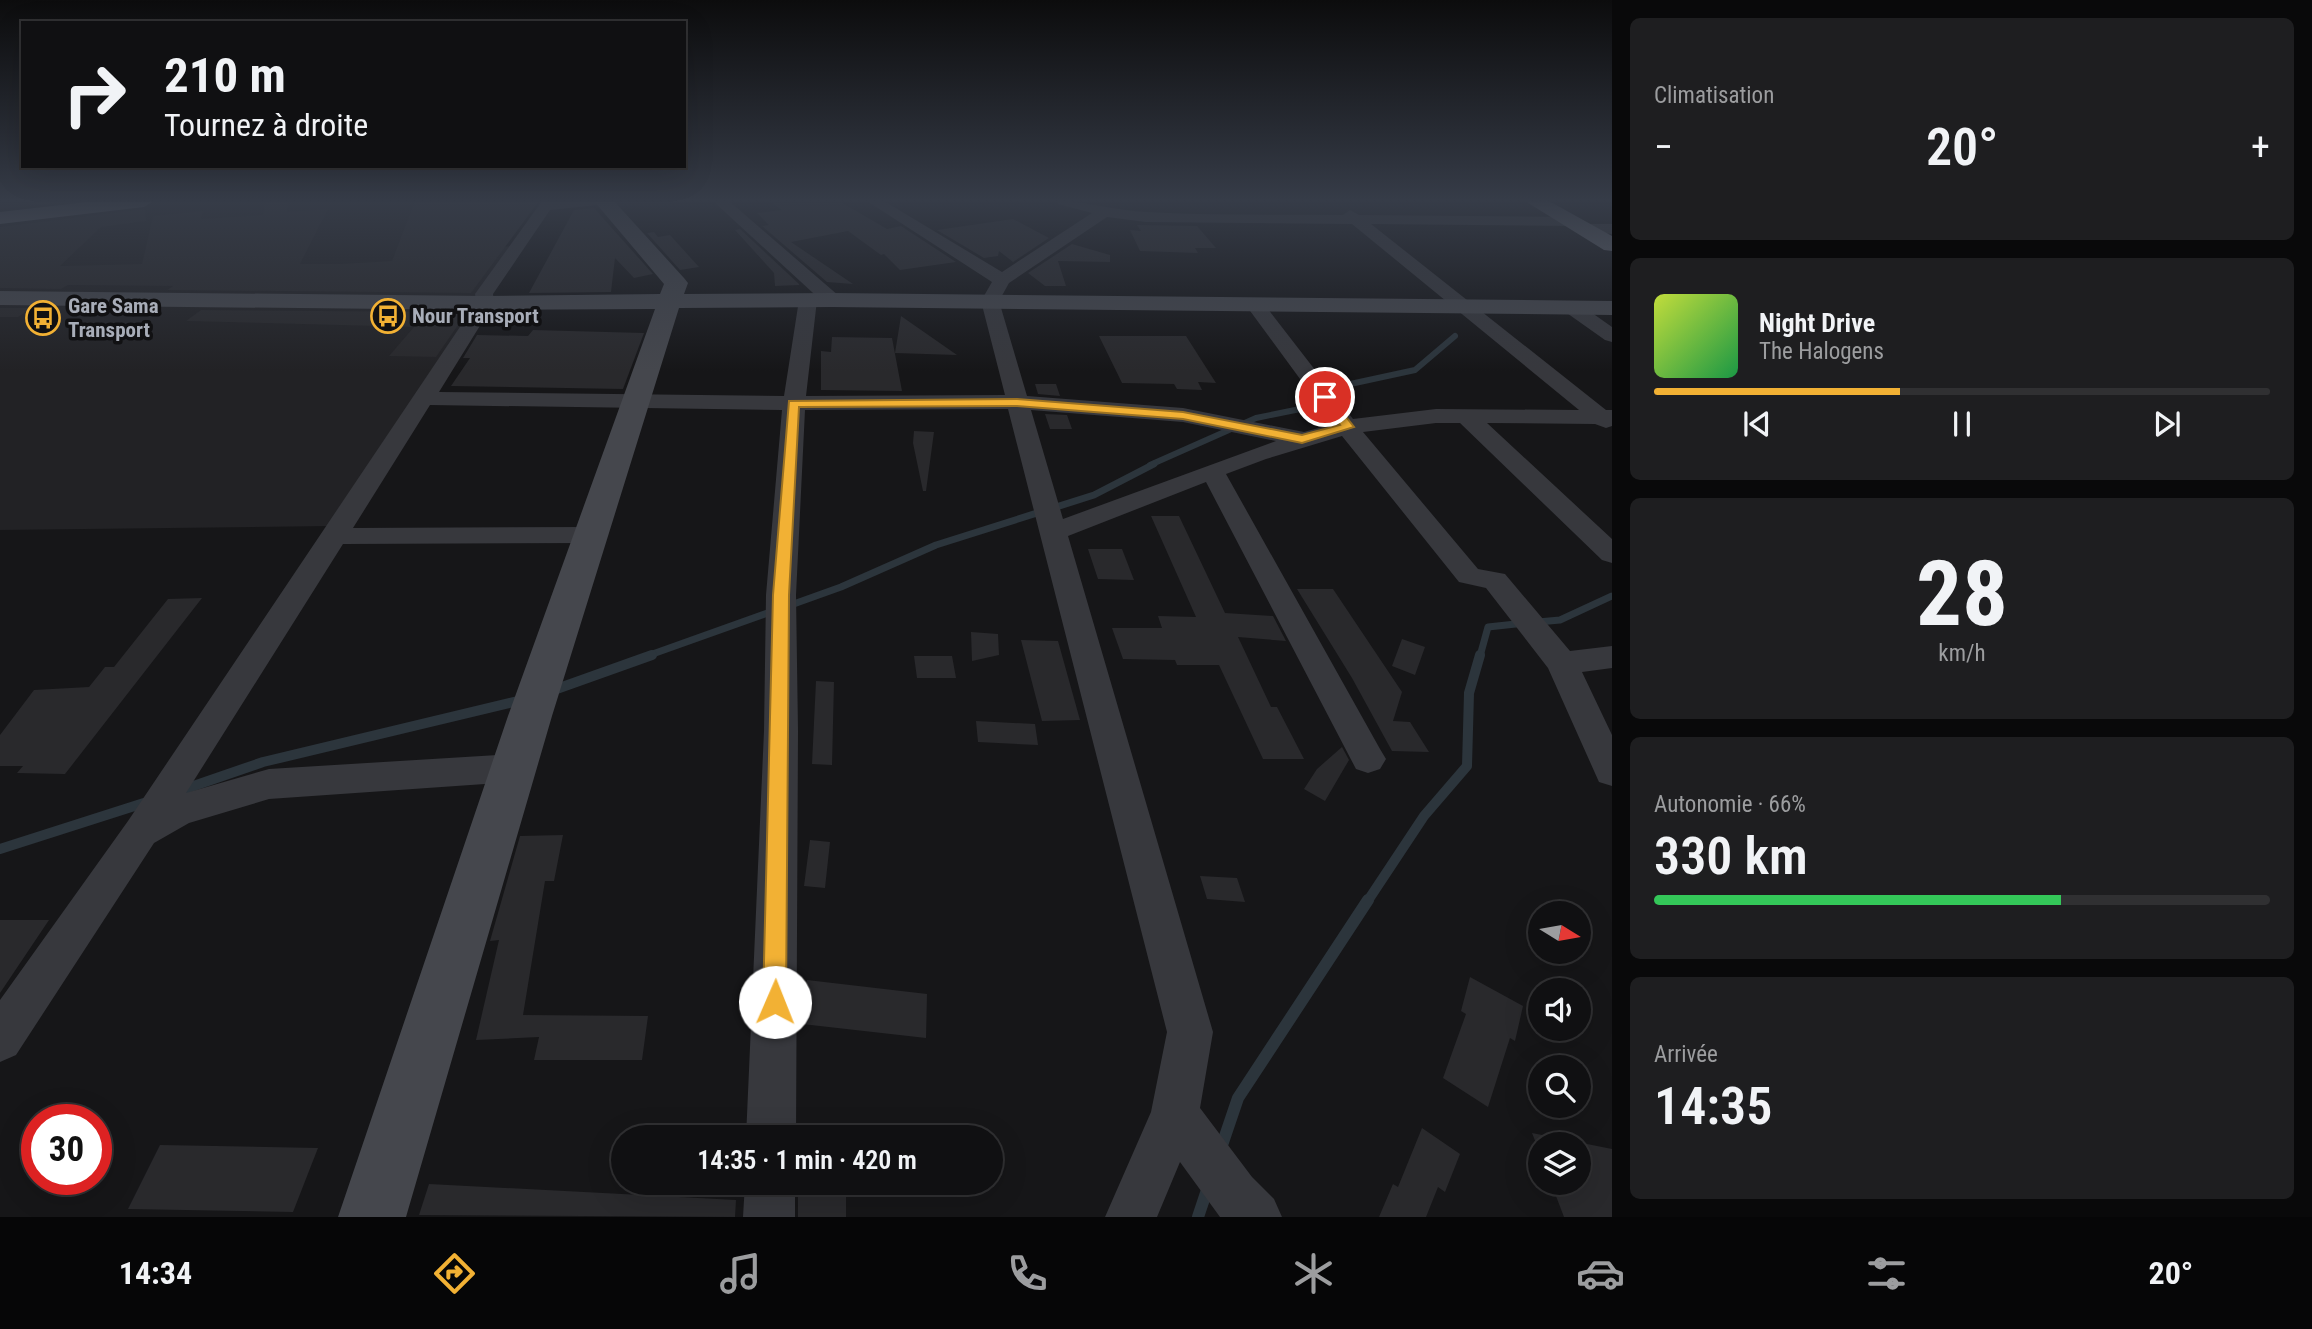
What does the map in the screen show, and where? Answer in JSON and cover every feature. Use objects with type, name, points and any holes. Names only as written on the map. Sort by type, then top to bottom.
[{"type":"street","points":[[0,1039],[141,832],[425,398],[485,303],[484,294],[509,258]]},
{"type":"street","points":[[372,1217],[537,696],[634,401],[672,300],[676,284],[653,258]]},
{"type":"street","points":[[777,258],[820,300]]},
{"type":"street","points":[[951,258],[996,291],[1017,402],[1190,1032],[1183,1125],[1130,1217]]},
{"type":"street","points":[[996,291],[1041,258]]},
{"type":"street","points":[[1404,258],[1609,420]]},
{"type":"street","points":[[0,298],[485,303],[820,300],[996,291],[1254,304],[1612,308]]},
{"type":"street","points":[[771,1125],[781,730],[781,595],[794,403],[820,300]]},
{"type":"street","points":[[1254,304],[1347,427],[1469,576],[1495,581],[1562,663],[1612,772]]},
{"type":"street","points":[[1571,307],[1612,336]]},
{"type":"street","points":[[425,398],[794,403],[1017,402],[1183,415],[1302,439]]},
{"type":"street","points":[[1052,533],[1212,471],[1302,439],[1347,427],[1436,416],[1609,420]]},
{"type":"street","points":[[1466,416],[1612,554]]},
{"type":"street","points":[[1212,471],[1368,760]]},
{"type":"street","points":[[335,536],[590,535]]},
{"type":"street","points":[[1562,663],[1612,657]]},
{"type":"street","points":[[141,832],[178,811],[269,784],[514,768]]},
{"type":"street","points":[[1183,1125],[1245,1206]]},
{"type":"street","points":[[769,1217],[770,1195]]},
{"type":"shaded area","points":[[0,258],[506,258],[331,526],[0,530]]},
{"type":"building","points":[[0,258],[69,258],[60,266],[142,264],[143,258],[303,258],[300,264],[341,264],[392,261],[393,258],[497,258],[471,293],[167,290],[173,286],[68,285],[61,289],[0,288]]},
{"type":"building","points":[[548,258],[639,258],[653,274],[634,278],[615,258],[611,292],[529,293]]},
{"type":"building","points":[[669,258],[691,258],[699,267],[680,270]]},
{"type":"building","points":[[760,258],[771,258],[799,285],[775,286],[774,273]]},
{"type":"building","points":[[799,258],[814,258],[853,284],[827,282]]},
{"type":"building","points":[[888,258],[950,258],[956,262],[900,270]]},
{"type":"building","points":[[1051,258],[1110,258],[1110,262],[1058,261],[1066,286],[1045,286],[1028,273]]},
{"type":"building","points":[[0,308],[32,308],[18,317],[0,317]]},
{"type":"building","points":[[201,310],[458,312],[456,314],[465,315],[436,357],[389,356],[414,327],[186,321]]},
{"type":"building","points":[[901,316],[957,355],[895,353]]},
{"type":"building","points":[[533,330],[644,333],[623,389],[451,386],[470,358],[463,358],[477,335],[528,336]]},
{"type":"building","points":[[1099,336],[1186,336],[1216,383],[1198,382],[1202,390],[1177,389],[1174,384],[1122,383]]},
{"type":"building","points":[[832,337],[892,338],[902,391],[821,390],[821,351],[831,352]]},
{"type":"building","points":[[1035,384],[1056,384],[1060,396],[1038,394]]},
{"type":"building","points":[[1045,414],[1067,415],[1072,429],[1050,429]]},
{"type":"building","points":[[914,431],[934,432],[926,491],[923,491],[913,443]]},
{"type":"building","points":[[1151,516],[1179,516],[1225,613],[1273,616],[1286,641],[1238,637],[1271,707],[1277,707],[1304,759],[1263,759],[1219,665],[1177,665],[1175,660],[1123,659],[1112,628],[1162,628],[1158,616],[1196,617]]},
{"type":"building","points":[[1088,549],[1122,549],[1134,580],[1098,579]]},
{"type":"building","points":[[1297,589],[1333,589],[1402,692],[1393,721],[1410,722],[1429,752],[1392,751],[1352,678]]},
{"type":"building","points":[[202,598],[65,774],[17,773],[23,766],[0,766],[0,735],[34,690],[89,687],[105,667],[114,667],[168,599]]},
{"type":"building","points":[[971,632],[998,634],[999,655],[972,661]]},
{"type":"building","points":[[1402,639],[1425,647],[1415,675],[1392,666]]},
{"type":"building","points":[[1021,640],[1058,641],[1080,720],[1042,721]]},
{"type":"building","points":[[914,656],[952,656],[956,678],[917,678]]},
{"type":"building","points":[[816,681],[834,682],[832,765],[812,764]]},
{"type":"building","points":[[976,721],[1035,724],[1038,745],[978,742]]},
{"type":"building","points":[[1342,747],[1349,760],[1325,801],[1304,789],[1317,769]]},
{"type":"building","points":[[563,835],[554,881],[545,881],[523,1015],[648,1016],[642,1060],[534,1060],[539,1037],[476,1040],[499,940],[490,941],[520,836]]},
{"type":"building","points":[[810,840],[830,842],[825,888],[804,886]]},
{"type":"building","points":[[1200,876],[1237,878],[1245,902],[1207,899]]},
{"type":"building","points":[[0,920],[49,920],[0,993]]},
{"type":"building","points":[[1470,977],[1523,1006],[1515,1041],[1510,1038],[1488,1107],[1443,1078],[1466,1014],[1461,1011]]},
{"type":"building","points":[[807,980],[927,994],[926,1038],[802,1024]]},
{"type":"building","points":[[1422,1128],[1460,1154],[1445,1192],[1438,1187],[1426,1217],[1379,1217],[1393,1184],[1398,1187]]},
{"type":"building","points":[[160,1145],[318,1148],[293,1212],[128,1209]]},
{"type":"building","points":[[1591,1145],[1612,1149],[1612,1217],[1564,1217],[1556,1195],[1591,1195]]},
{"type":"building","points":[[429,1184],[736,1200],[735,1217],[419,1215]]},
{"type":"building","points":[[798,1195],[846,1195],[846,1217],[798,1217]]},
{"type":"waterway","points":[[1150,465],[1256,418],[1310,407],[1341,386],[1415,370],[1455,336]]},
{"type":"waterway","points":[[788,606],[841,587],[936,545],[1094,495],[1154,464]]},
{"type":"waterway","points":[[1538,622],[1560,620],[1612,596]]},
{"type":"waterway","points":[[647,656],[776,610]]},
{"type":"waterway","points":[[1480,656],[1488,627],[1525,623]]},
{"type":"waterway","points":[[551,691],[652,655]]},
{"type":"waterway","points":[[1367,902],[1424,816],[1467,766],[1469,693],[1480,655]]},
{"type":"waterway","points":[[179,791],[263,762],[522,700]]},
{"type":"waterway","points":[[0,849],[147,802]]},
{"type":"waterway","points":[[1221,1148],[1238,1098],[1368,900]]},
{"type":"waterway","points":[[1198,1217],[1208,1187]]},
{"type":"place","name":"Nour Transport","points":[[388,316]]},
{"type":"place","name":"Gare Sama Transport","points":[[43,318]]},
{"type":"route","points":[[775,1002],[781,595],[794,403],[1017,402],[1183,415],[1302,439],[1347,427],[1325,397]]}]
